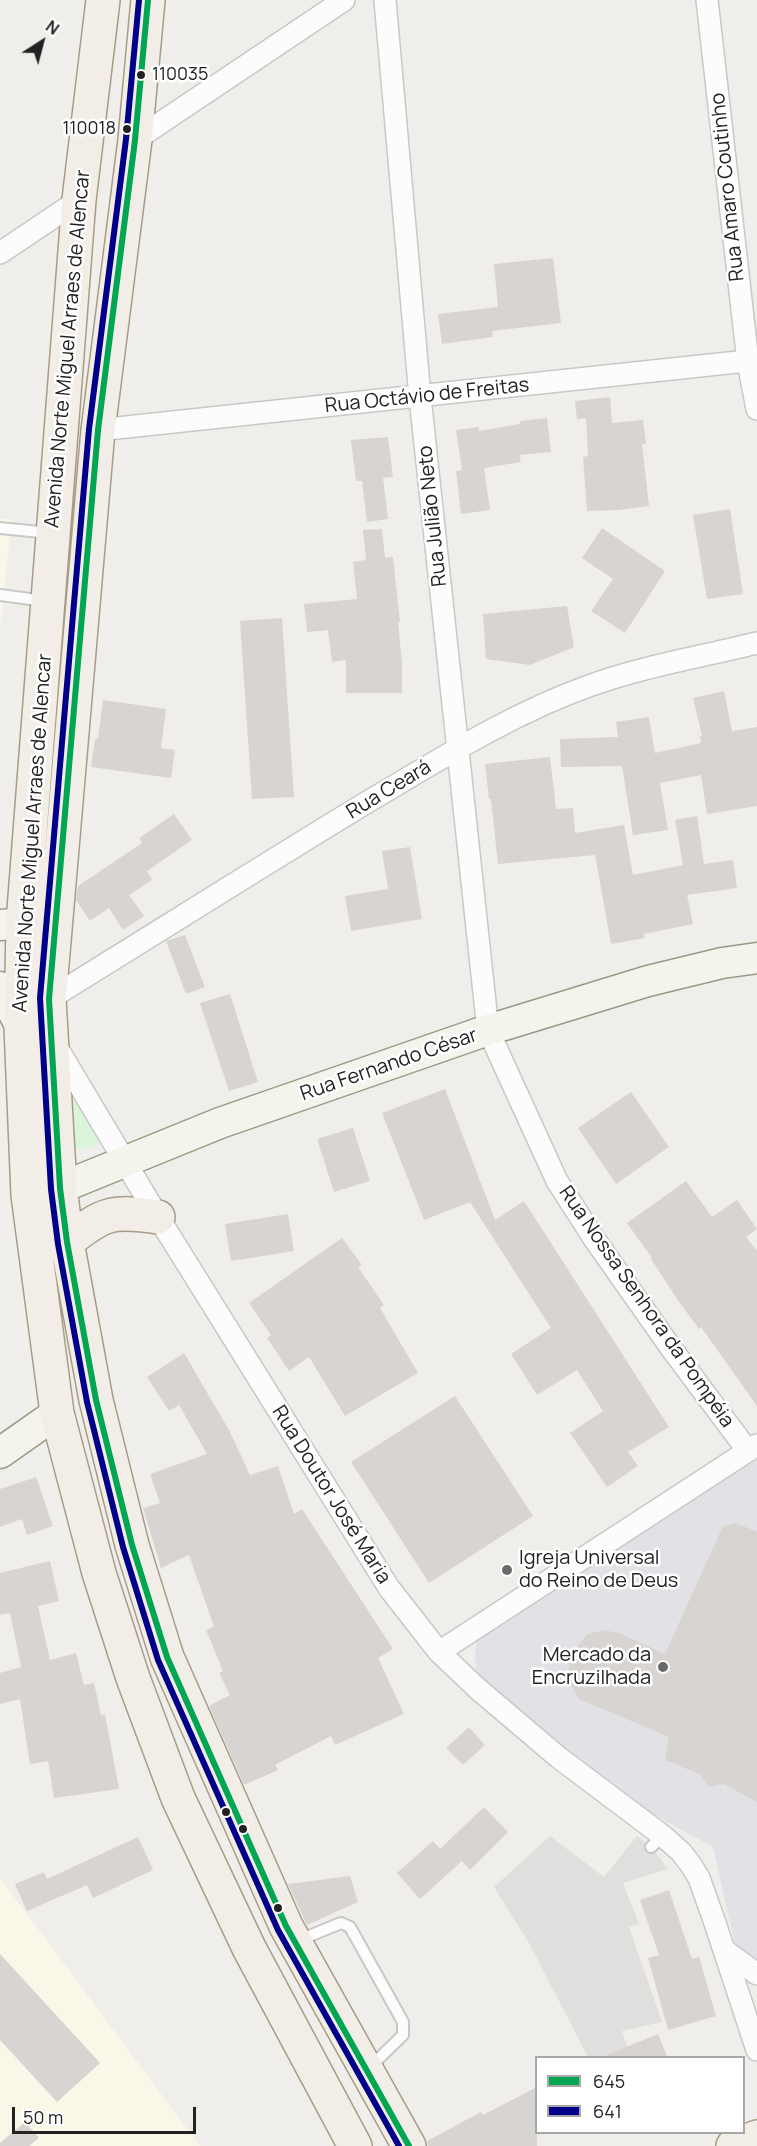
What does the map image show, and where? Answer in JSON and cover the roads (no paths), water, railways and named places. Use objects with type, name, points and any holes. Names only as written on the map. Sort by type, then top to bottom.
[{"type":"main road","name":"Avenida Norte Miguel Arraes de Alencar","points":[[103,0],[79,200],[48,602],[12,924],[36,1032],[67,1242],[96,1400],[132,1545],[167,1657],[295,1942],[409,2146]]},
{"type":"main road","name":"Avenida Norte Miguel Arraes de Alencar","points":[[148,0],[135,140],[98,430],[49,999],[36,1032],[28,1195],[57,1413],[99,1573],[133,1678],[178,1798],[249,1948],[355,2146]]},
{"type":"main road","points":[[67,1242],[91,1223],[110,1214],[129,1212],[158,1217]]},
{"type":"main road","points":[[734,2146],[757,2137]]},
{"type":"main road","points":[[742,2146],[757,2144]]},
{"type":"street","points":[[135,140],[344,0]]},
{"type":"street","name":"Rua Julião Neto","points":[[385,0],[420,397],[488,1030]]},
{"type":"street","name":"Rua Amaro Coutinho","points":[[707,0],[753,361],[757,409]]},
{"type":"street","points":[[0,253],[79,200]]},
{"type":"street","name":"Rua Octávio de Freitas","points":[[98,430],[753,361]]},
{"type":"street","name":"Rua Ceará","points":[[49,999],[323,829],[457,749],[514,718],[586,687],[640,671],[757,643]]},
{"type":"street","name":"Rua Fernando César","points":[[28,1195],[60,1188],[220,1124],[488,1030],[648,981],[722,963],[757,958]]},
{"type":"street","name":"Rua Doutor José Maria","points":[[0,987],[36,1032],[126,1163],[389,1588],[439,1652],[478,1689],[657,1841],[681,1852],[699,1878],[757,2050]]},
{"type":"street","name":"Rua Nossa Senhora da Pompéia","points":[[488,1030],[557,1181],[595,1240],[671,1348],[752,1448]]},
{"type":"street","points":[[0,1453],[57,1413]]},
{"type":"street","points":[[439,1652],[752,1448]]},
{"type":"street","points":[[724,1950],[757,1974]]},
{"type":"lane","points":[[0,528],[53,533]]},
{"type":"lane","points":[[0,595],[48,602]]},
{"type":"lane","points":[[295,1942],[341,1923],[350,1927],[403,2022],[403,2035],[366,2070]]},
{"type":"place","name":"110035","points":[[141,75]]},
{"type":"place","name":"110018","points":[[127,129]]},
{"type":"place","name":"Igreja Universal do Reino de Deus","points":[[507,1570]]},
{"type":"place","name":"Mercado da Encruzilhada","points":[[663,1667]]}]
